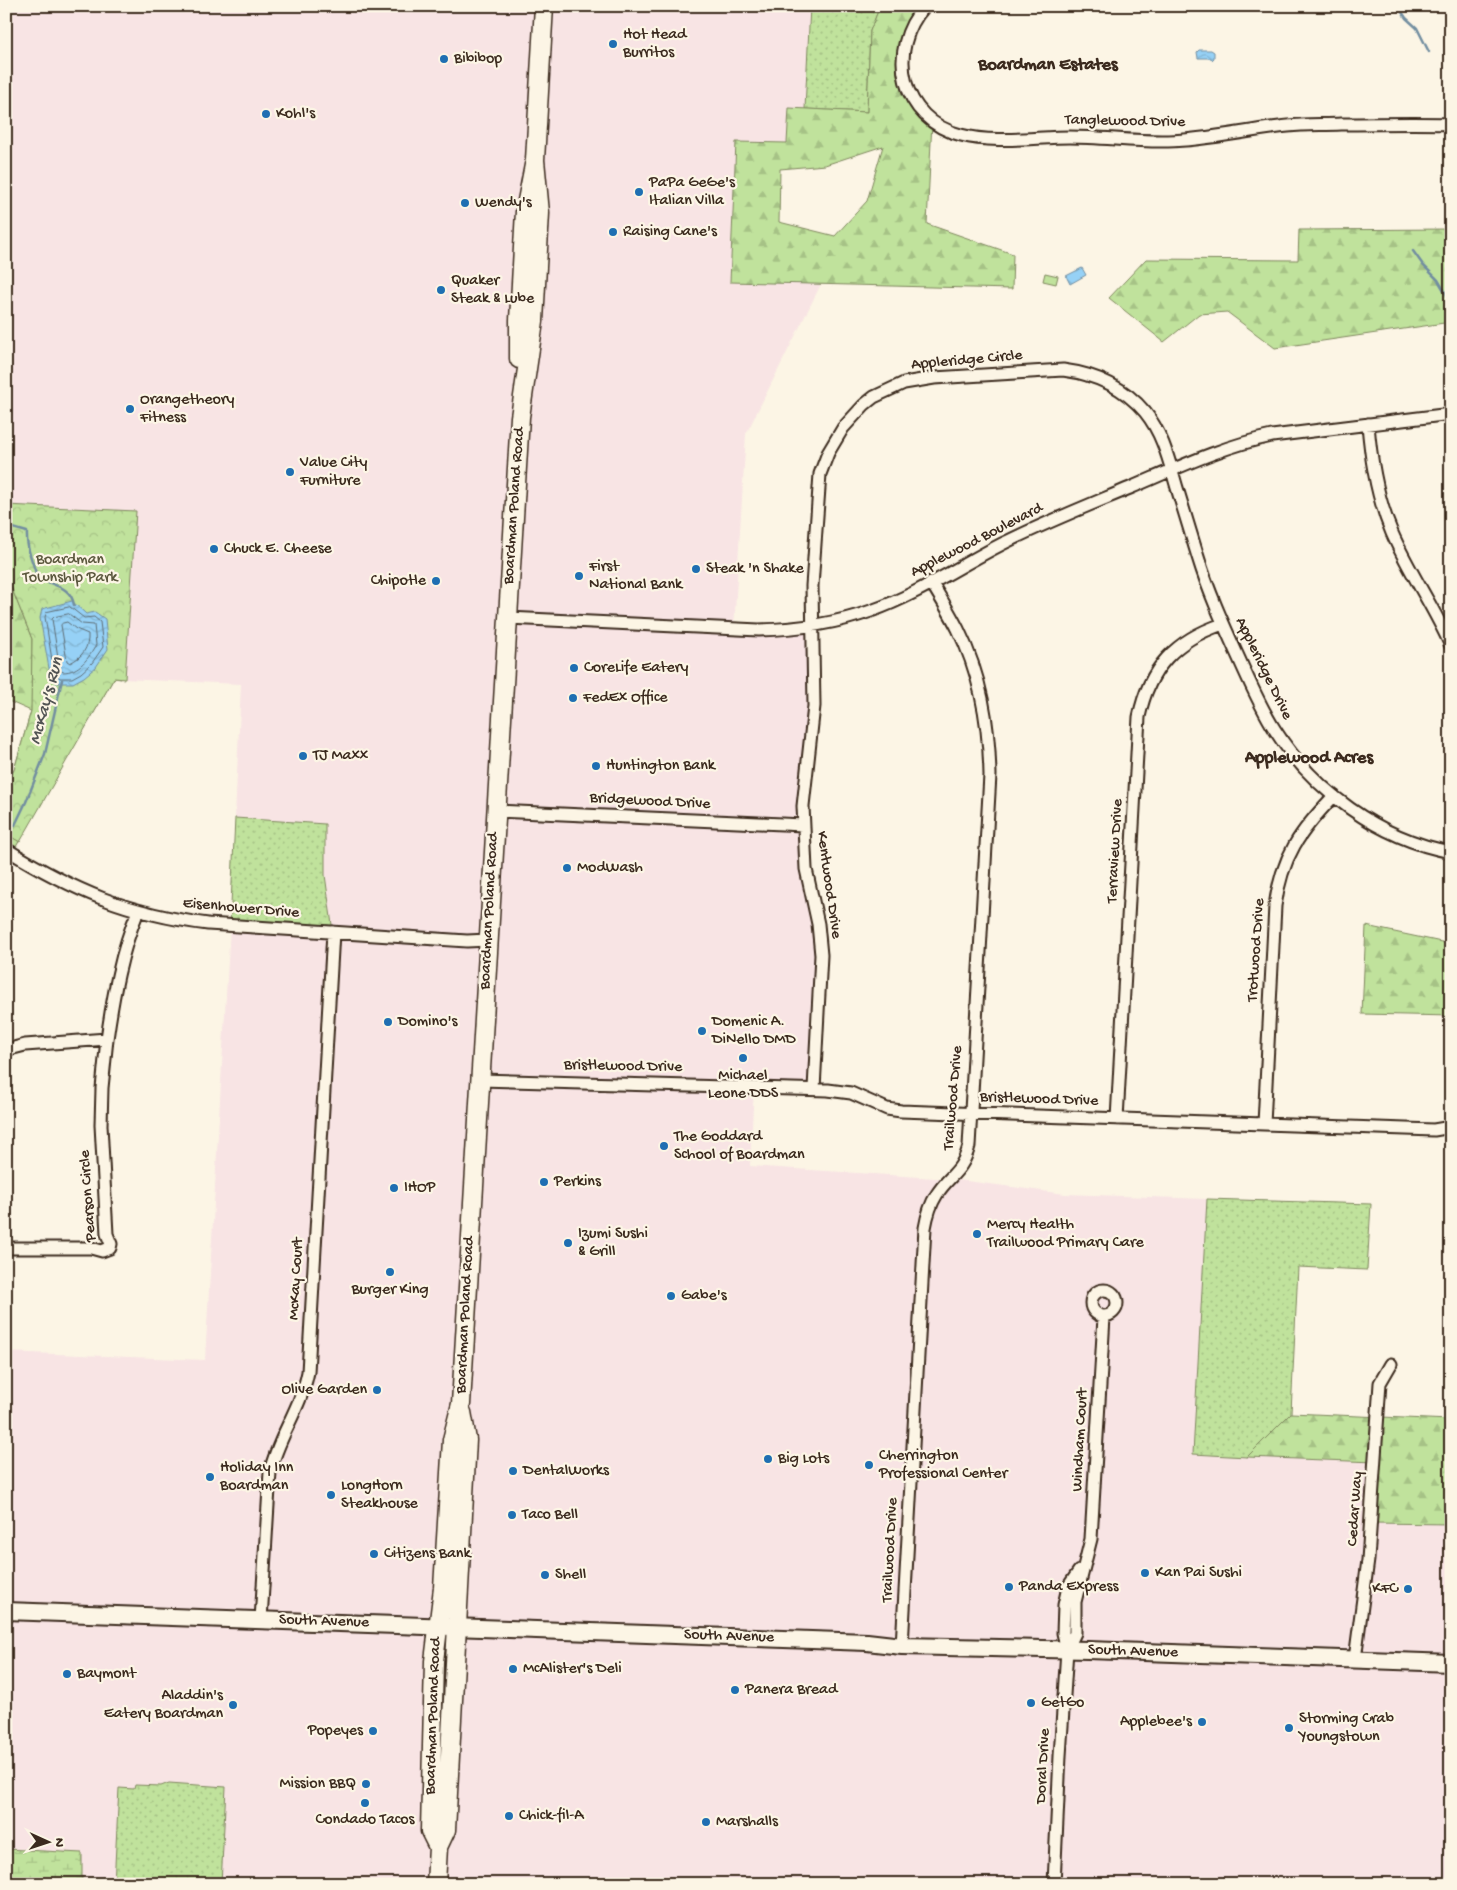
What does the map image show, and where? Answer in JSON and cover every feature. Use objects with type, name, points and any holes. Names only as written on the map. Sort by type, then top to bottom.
[{"type":"main road","name":"Boardman Poland Road","points":[[438,1847],[430,1831],[434,1661],[443,1588],[452,1440],[461,1404],[520,417],[534,321],[540,213],[534,160],[544,6]]},
{"type":"main road","name":"Boardman Poland Road","points":[[436,1884],[438,1847],[446,1830],[467,1440],[461,1404]]},
{"type":"main road","name":"South Avenue","points":[[6,1611],[867,1642],[902,1646],[1451,1663]]},
{"type":"street","name":"Tanglewood Drive","points":[[925,6],[912,23],[905,42],[902,62],[905,82],[915,104],[928,118],[946,130],[962,136],[999,139],[1071,137],[1168,141],[1290,126],[1404,123],[1451,124]]},
{"type":"street","name":"Appleridge Circle","points":[[813,625],[813,556],[820,474],[828,453],[843,428],[874,397],[904,383],[934,378],[1062,370],[1083,373],[1106,382],[1123,392],[1144,411],[1159,432],[1172,470]]},
{"type":"street","name":"Applewood Boulevard","points":[[508,618],[759,630],[788,629],[840,621],[898,600],[1012,538],[1172,470],[1250,441],[1292,433],[1451,414]]},
{"type":"street","points":[[1368,424],[1374,474],[1386,516],[1400,548],[1442,625],[1451,646]]},
{"type":"street","name":"Appleridge Drive","points":[[1172,470],[1200,564],[1223,624],[1257,699],[1275,731],[1304,767],[1334,796],[1362,816],[1414,842],[1451,852]]},
{"type":"street","name":"Trailwood Drive","points":[[902,1646],[926,1219],[936,1195],[956,1173],[965,1159],[969,1146],[990,775],[989,740],[983,699],[972,661],[958,628],[931,582]]},
{"type":"street","name":"Terraview Drive","points":[[1117,1119],[1139,718],[1142,701],[1152,679],[1170,654],[1194,636],[1223,624]]},
{"type":"street","name":"Kentwood Drive","points":[[813,625],[814,706],[812,735],[804,786],[803,825],[806,869],[818,924],[821,955],[814,1089]]},
{"type":"street","name":"Trotwood Drive","points":[[1264,1124],[1275,906],[1278,886],[1285,862],[1297,839],[1311,820],[1334,796]]},
{"type":"street","name":"Bridgewood Drive","points":[[496,811],[803,825]]},
{"type":"street","name":"Eisenhower Drive","points":[[6,849],[43,872],[78,890],[120,906],[178,920],[208,924],[467,941],[488,940]]},
{"type":"street","name":"Pearson Circle","points":[[6,1248],[91,1248],[102,1251],[110,1248],[101,1125],[102,1088],[107,1039],[117,980],[138,911]]},
{"type":"street","name":"McKay Court","points":[[261,1620],[270,1472],[276,1450],[305,1388],[308,1372],[333,932]]},
{"type":"street","points":[[6,1050],[25,1045],[107,1039]]},
{"type":"street","name":"Bristlewood Drive","points":[[480,1080],[814,1089],[851,1093],[895,1111],[1434,1130],[1451,1128]]},
{"type":"street","name":"Windham Court","points":[[1067,1650],[1075,1633],[1075,1602],[1092,1539],[1104,1317]]},
{"type":"street","name":"Cedar Way","points":[[1355,1659],[1368,1560],[1380,1384],[1391,1364]]},
{"type":"street","name":"Doral Drive","points":[[1054,1884],[1067,1650]]},
{"type":"shaded area","points":[[8,6],[810,6],[805,109],[789,108],[788,143],[736,142],[730,282],[821,284],[746,434],[734,628],[813,625],[815,666],[803,806],[818,924],[814,1089],[754,1087],[750,1166],[951,1179],[1065,1194],[1207,1199],[1193,1454],[1375,1462],[1371,1523],[1451,1524],[1451,1884],[6,1884],[6,1352],[205,1360],[230,926],[333,932],[325,875],[325,824],[235,818],[241,684],[121,679],[130,531],[6,511],[6,14]]},
{"type":"green space","points":[[810,6],[880,6],[870,31],[867,112],[805,109]]},
{"type":"green space","points":[[880,6],[925,6],[913,23],[903,75],[932,121],[927,224],[1013,254],[1012,289],[730,282],[736,142],[787,143],[789,108],[867,112],[870,31]],"holes":[[[883,146],[867,201],[835,236],[779,222],[780,169],[825,165]]]},
{"type":"green space","points":[[1451,229],[1451,322],[1275,348],[1227,312],[1199,314],[1164,342],[1109,298],[1146,259],[1298,260],[1299,230]]},
{"type":"green space","points":[[1045,273],[1058,276],[1056,284],[1043,281]]},
{"type":"green space","name":"Boardman Township Park","points":[[6,505],[136,511],[125,679],[114,678],[20,842],[6,834],[6,783],[14,770],[31,711],[32,639],[6,574]]},
{"type":"green space","points":[[6,574],[32,639],[32,671],[122,661],[121,679],[114,678],[6,864],[6,783],[14,770],[31,711],[6,700]]},
{"type":"green space","points":[[235,818],[325,824],[325,875],[333,932],[230,926]]},
{"type":"green space","points":[[1366,926],[1451,944],[1451,1016],[1362,1014]]},
{"type":"green space","points":[[1207,1199],[1371,1204],[1367,1270],[1298,1267],[1291,1413],[1247,1457],[1193,1454]]},
{"type":"green space","points":[[1451,1408],[1451,1524],[1371,1523],[1375,1462],[1247,1457],[1291,1413],[1450,1420]]},
{"type":"green space","points":[[169,1783],[226,1787],[221,1884],[114,1884],[119,1788],[134,1789],[135,1785],[161,1786]]},
{"type":"green space","points":[[6,1849],[82,1853],[82,1884],[6,1884]]},
{"type":"water","points":[[1199,50],[1211,50],[1214,52],[1214,58],[1212,60],[1211,58],[1198,58],[1197,52]]},
{"type":"water","points":[[1082,268],[1086,275],[1070,284],[1066,276]]},
{"type":"water","points":[[72,601],[86,614],[95,612],[105,619],[108,649],[96,667],[84,677],[73,683],[56,683],[50,674],[40,618],[42,609]]},
{"type":"waterway","points":[[1398,6],[1406,18],[1417,28],[1429,52]]},
{"type":"waterway","points":[[1413,251],[1423,265],[1438,280],[1451,302]]},
{"type":"waterway","name":"McKay's Run","points":[[6,526],[27,532],[29,550],[37,577],[69,593],[74,605]]},
{"type":"waterway","name":"McKay's Run","points":[[15,825],[45,754],[62,680]]},
{"type":"place","name":"Hot Head Burritos","points":[[613,44]]},
{"type":"place","name":"Bibibop","points":[[444,59]]},
{"type":"place","name":"Kohl's","points":[[266,114]]},
{"type":"place","name":"PaPa GeGe's Italian Villa","points":[[639,192]]},
{"type":"place","name":"Wendy's","points":[[465,203]]},
{"type":"place","name":"Raising Cane's","points":[[613,232]]},
{"type":"place","name":"Quaker Steak & Lube","points":[[441,290]]},
{"type":"place","name":"Orangetheory Fitness","points":[[130,409]]},
{"type":"place","name":"Value City Furniture","points":[[290,472]]},
{"type":"place","name":"Chuck E. Cheese","points":[[214,549]]},
{"type":"place","name":"Steak 'n Shake","points":[[696,569]]},
{"type":"place","name":"First National Bank","points":[[579,576]]},
{"type":"place","name":"Chipotle","points":[[436,581]]},
{"type":"place","name":"CoreLife Eatery","points":[[574,668]]},
{"type":"place","name":"FedEx Office","points":[[573,698]]},
{"type":"place","name":"TJ Maxx","points":[[303,756]]},
{"type":"place","name":"Huntington Bank","points":[[596,766]]},
{"type":"place","name":"ModWash","points":[[567,868]]},
{"type":"place","name":"Domino's","points":[[388,1022]]},
{"type":"place","name":"Domenic A. DiNello DMD","points":[[702,1031]]},
{"type":"place","name":"Michael Leone DDS","points":[[743,1058]]},
{"type":"place","name":"The Goddard School of Boardman","points":[[664,1146]]},
{"type":"place","name":"Perkins","points":[[544,1182]]},
{"type":"place","name":"IHOP","points":[[394,1188]]},
{"type":"place","name":"Mercy Health Trailwood Primary Care","points":[[977,1234]]},
{"type":"place","name":"Izumi Sushi & Grill","points":[[568,1243]]},
{"type":"place","name":"Burger King","points":[[390,1272]]},
{"type":"place","name":"Gabe's","points":[[671,1296]]},
{"type":"place","name":"Olive Garden","points":[[377,1390]]},
{"type":"place","name":"Big Lots","points":[[768,1459]]},
{"type":"place","name":"Cherrington Professional Center","points":[[869,1465]]},
{"type":"place","name":"DentalWorks","points":[[513,1471]]},
{"type":"place","name":"Holiday Inn Boardman","points":[[210,1477]]},
{"type":"place","name":"LongHorn Steakhouse","points":[[331,1495]]},
{"type":"place","name":"Taco Bell","points":[[512,1515]]},
{"type":"place","name":"Citizens Bank","points":[[374,1554]]},
{"type":"place","name":"Kan Pai Sushi","points":[[1145,1573]]},
{"type":"place","name":"Shell","points":[[545,1575]]},
{"type":"place","name":"Panda Express","points":[[1009,1587]]},
{"type":"place","name":"KFC","points":[[1408,1589]]},
{"type":"place","name":"McAlister's Deli","points":[[513,1669]]},
{"type":"place","name":"Baymont","points":[[67,1674]]},
{"type":"place","name":"Panera Bread","points":[[735,1690]]},
{"type":"place","name":"GetGo","points":[[1031,1703]]},
{"type":"place","name":"Aladdin's Eatery Boardman","points":[[233,1705]]},
{"type":"place","name":"Applebee's","points":[[1202,1722]]},
{"type":"place","name":"Storming Crab Youngstown","points":[[1289,1728]]},
{"type":"place","name":"Popeyes","points":[[373,1731]]},
{"type":"place","name":"Mission BBQ","points":[[366,1784]]},
{"type":"place","name":"Condado Tacos","points":[[365,1803]]},
{"type":"place","name":"Chick-fil-A","points":[[509,1816]]},
{"type":"place","name":"Marshalls","points":[[706,1822]]},
{"type":"district","name":"Boardman Estates","points":[[1048,65]]},
{"type":"district","name":"Applewood Acres","points":[[1309,758]]}]
